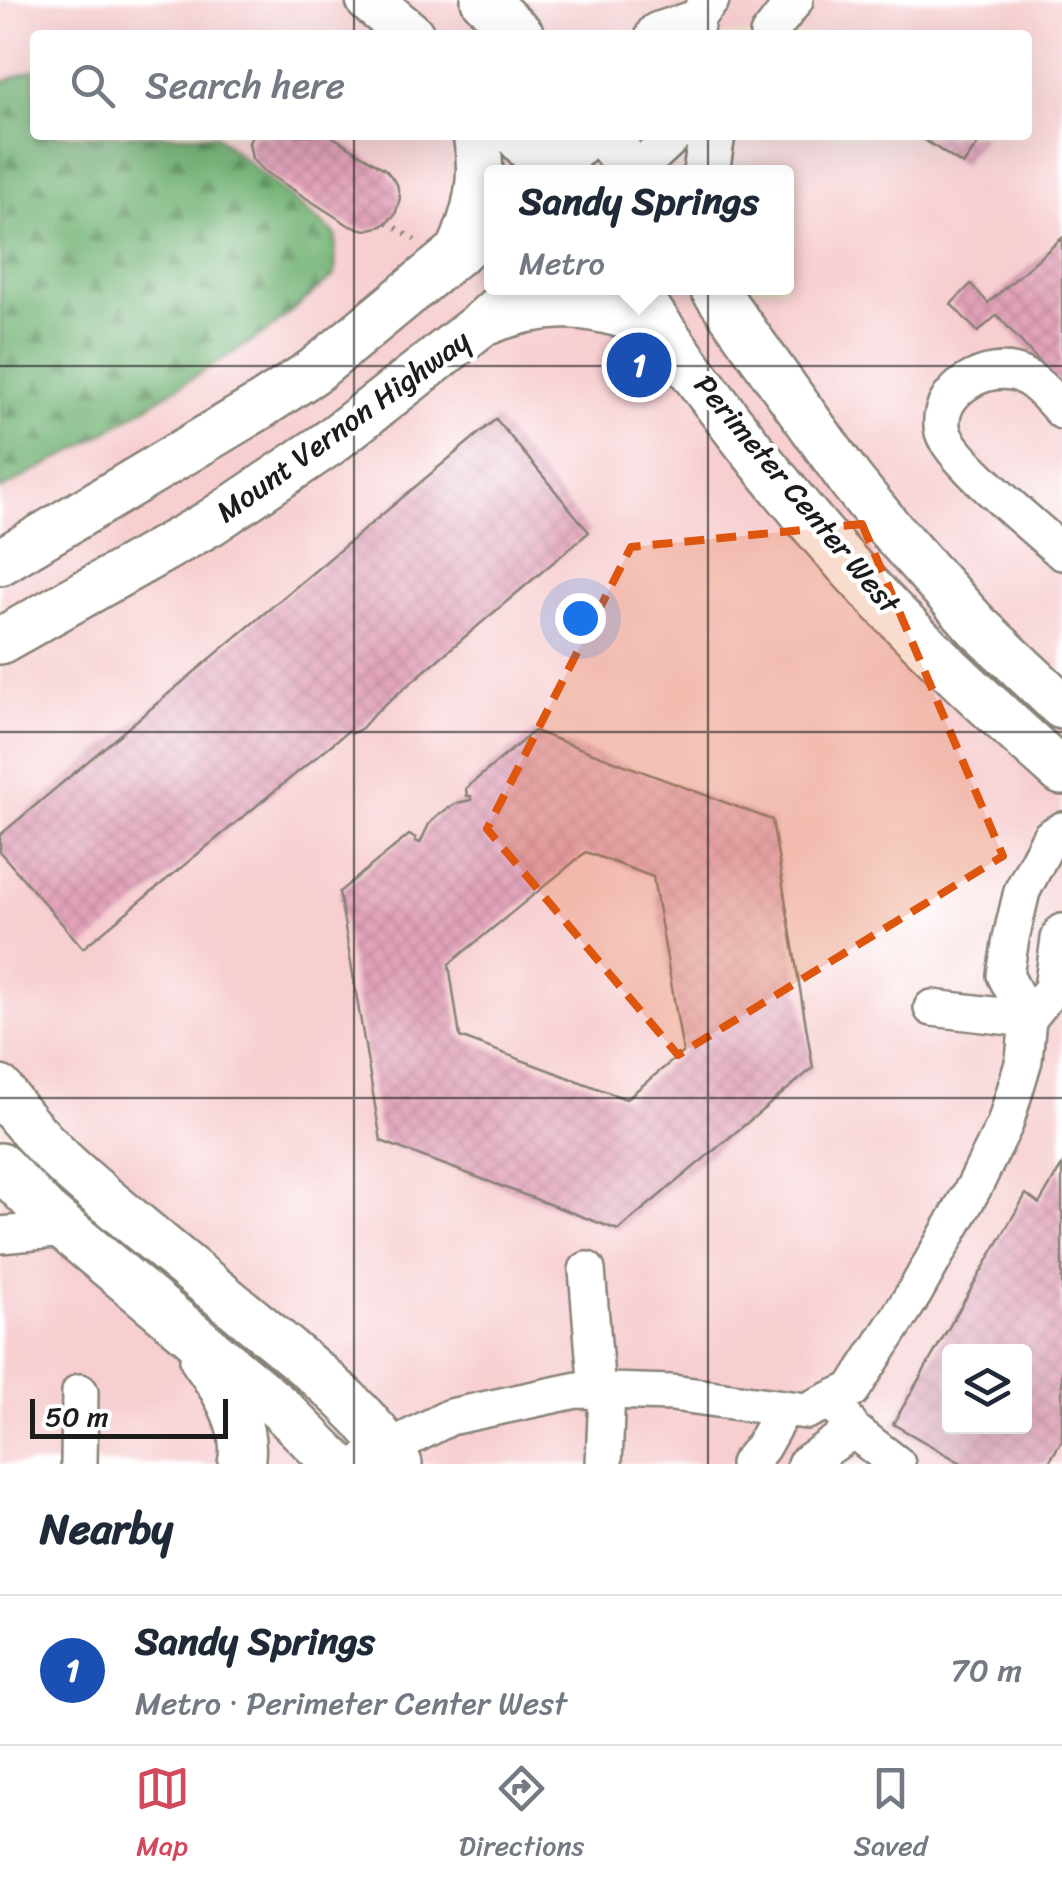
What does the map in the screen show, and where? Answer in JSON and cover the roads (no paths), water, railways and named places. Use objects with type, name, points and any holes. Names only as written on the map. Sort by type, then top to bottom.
[{"type":"main road","points":[[369,0],[406,30]]},
{"type":"main road","points":[[484,0],[518,30]]},
{"type":"main road","points":[[475,238],[480,169],[477,140]]},
{"type":"main road","points":[[521,140],[544,165]]},
{"type":"main road","points":[[557,165],[581,140]]},
{"type":"main road","points":[[609,140],[629,165]]},
{"type":"main road","points":[[707,165],[711,140]]},
{"type":"main road","name":"Mount Vernon Highway","points":[[0,562],[314,371],[475,238]]},
{"type":"main road","name":"Mount Vernon Highway","points":[[0,640],[210,523],[330,443],[513,295]]},
{"type":"main road","name":"Perimeter Center West","points":[[638,295],[728,419],[850,566],[945,664],[1062,772]]},
{"type":"main road","name":"Perimeter Center West","points":[[720,295],[890,530],[977,626],[1062,706]]},
{"type":"main road","points":[[480,324],[514,311],[568,306],[604,309],[662,329]]},
{"type":"main road","points":[[0,1089],[40,1139],[78,1177],[322,1378],[360,1414],[382,1458]]},
{"type":"main road","points":[[1,1170],[281,1409],[336,1464]]},
{"type":"main road","points":[[176,1321],[220,1383],[238,1423],[244,1452],[241,1464]]},
{"type":"street","points":[[772,30],[795,0]]},
{"type":"street","points":[[642,165],[669,140]]},
{"type":"street","points":[[1062,411],[1044,391],[1020,374],[992,372],[969,379],[954,394],[945,408],[942,430],[955,454],[1062,552]]},
{"type":"street","points":[[1028,1020],[1005,974],[1011,938],[1022,890],[1050,837],[1062,830]]},
{"type":"street","points":[[382,1458],[450,1416],[577,1390],[672,1393],[806,1411],[852,1390],[914,1292],[1006,1124],[1024,1060],[1028,1020],[1052,989],[1062,932]]},
{"type":"street","points":[[932,1008],[1028,1020]]},
{"type":"street","points":[[0,1235],[66,1229]]},
{"type":"street","points":[[587,1270],[602,1391],[604,1464]]},
{"type":"street","points":[[79,1464],[80,1392]]},
{"type":"street","points":[[832,1400],[852,1430],[897,1464]]},
{"type":"street","points":[[748,1464],[784,1408]]},
{"type":"street","points":[[805,1464],[852,1430]]},
{"type":"place","name":"Sandy Springs","points":[[639,365]]}]
